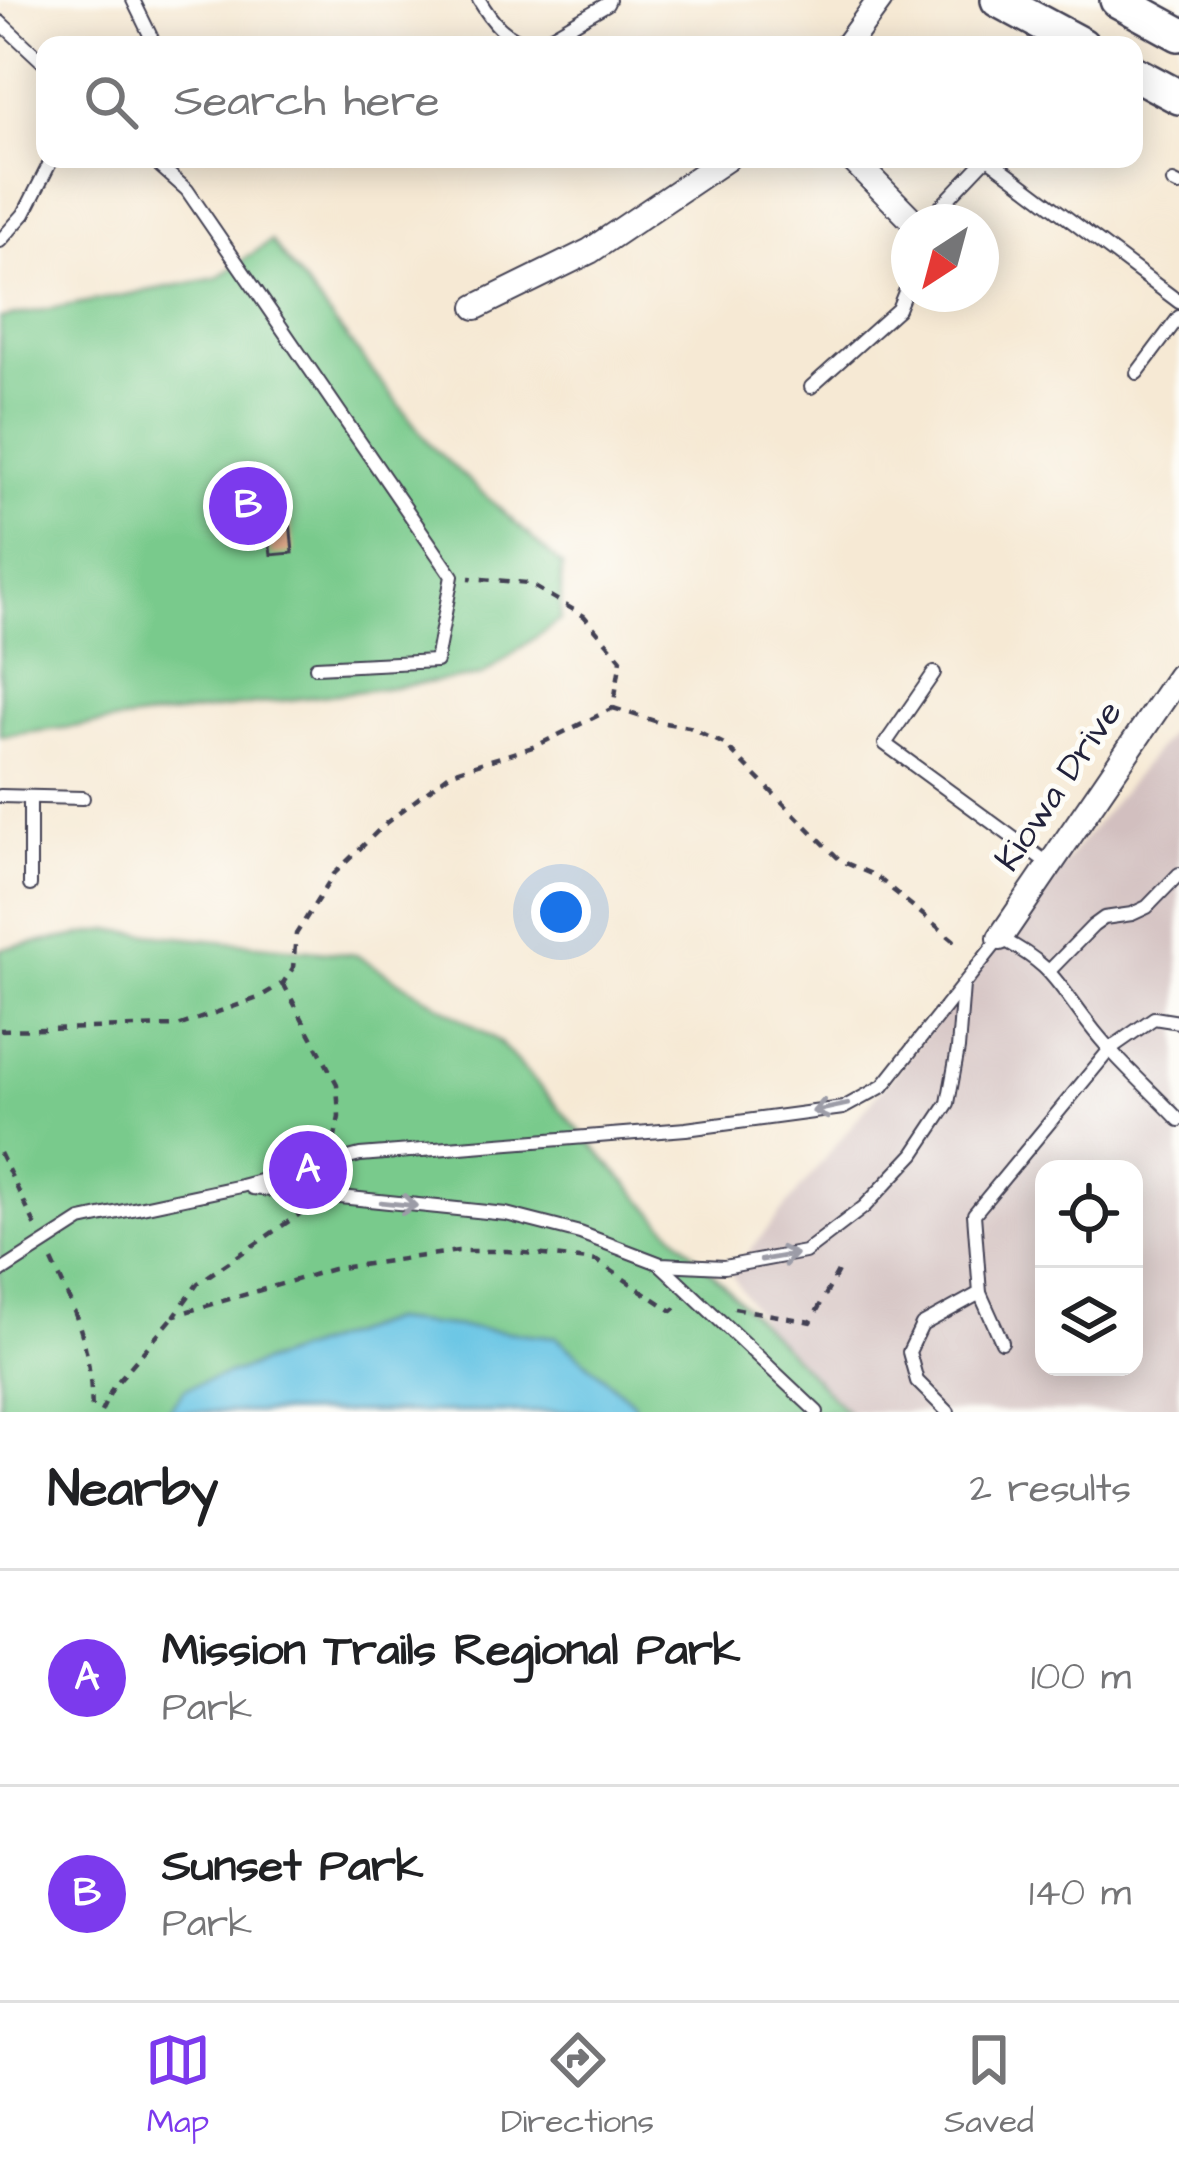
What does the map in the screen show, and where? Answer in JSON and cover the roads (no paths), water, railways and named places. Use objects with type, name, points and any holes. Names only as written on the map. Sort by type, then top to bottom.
[{"type":"main road","points":[[998,0],[1065,36]]},
{"type":"main road","points":[[1117,0],[1179,34]]},
{"type":"main road","points":[[1143,78],[1179,97]]},
{"type":"street","points":[[854,36],[880,0]]},
{"type":"street","points":[[476,307],[590,250],[713,168]]},
{"type":"street","points":[[860,168],[896,204]]},
{"type":"street","name":"Kiowa Drive","points":[[1000,938],[1179,676]]},
{"type":"lane","points":[[133,0],[151,36]]},
{"type":"lane","points":[[479,0],[508,36]]},
{"type":"lane","points":[[550,36],[609,0]]},
{"type":"lane","points":[[0,22],[36,56]]},
{"type":"lane","points":[[0,241],[24,214],[47,168]]},
{"type":"lane","points":[[162,168],[187,190],[452,576],[436,661],[316,667]]},
{"type":"lane","points":[[944,204],[979,168]]},
{"type":"lane","points":[[1000,168],[1179,302]]},
{"type":"lane","points":[[811,387],[894,312]]},
{"type":"lane","points":[[1137,373],[1179,317]]},
{"type":"lane","points":[[934,673],[885,744],[1049,864]]},
{"type":"lane","points":[[0,796],[83,798]]},
{"type":"lane","points":[[30,796],[30,885]]},
{"type":"lane","points":[[1049,971],[1094,926],[1105,918],[1147,907],[1179,874]]},
{"type":"lane","points":[[0,1272],[81,1220],[360,1155],[686,1129],[843,1108],[883,1086],[1000,938],[1031,954],[1049,971],[1111,1048],[1179,1120]]},
{"type":"lane","points":[[241,1186],[506,1214],[580,1233],[661,1264],[724,1268],[805,1252],[864,1207],[914,1154],[947,1103],[958,1049],[963,984]]},
{"type":"lane","points":[[1002,1342],[980,1293],[974,1214],[1111,1048],[1154,1018],[1179,1022]]},
{"type":"lane","points":[[661,1264],[817,1412]]},
{"type":"lane","points":[[948,1412],[917,1381],[909,1352],[922,1325],[980,1293]]},
{"type":"water","points":[[390,1320],[557,1337],[634,1403],[634,1412],[167,1412],[186,1388]]},
{"type":"place","name":"Sunset Park","points":[[248,506]]},
{"type":"place","name":"Mission Trails Regional Park","points":[[308,1170]]}]
